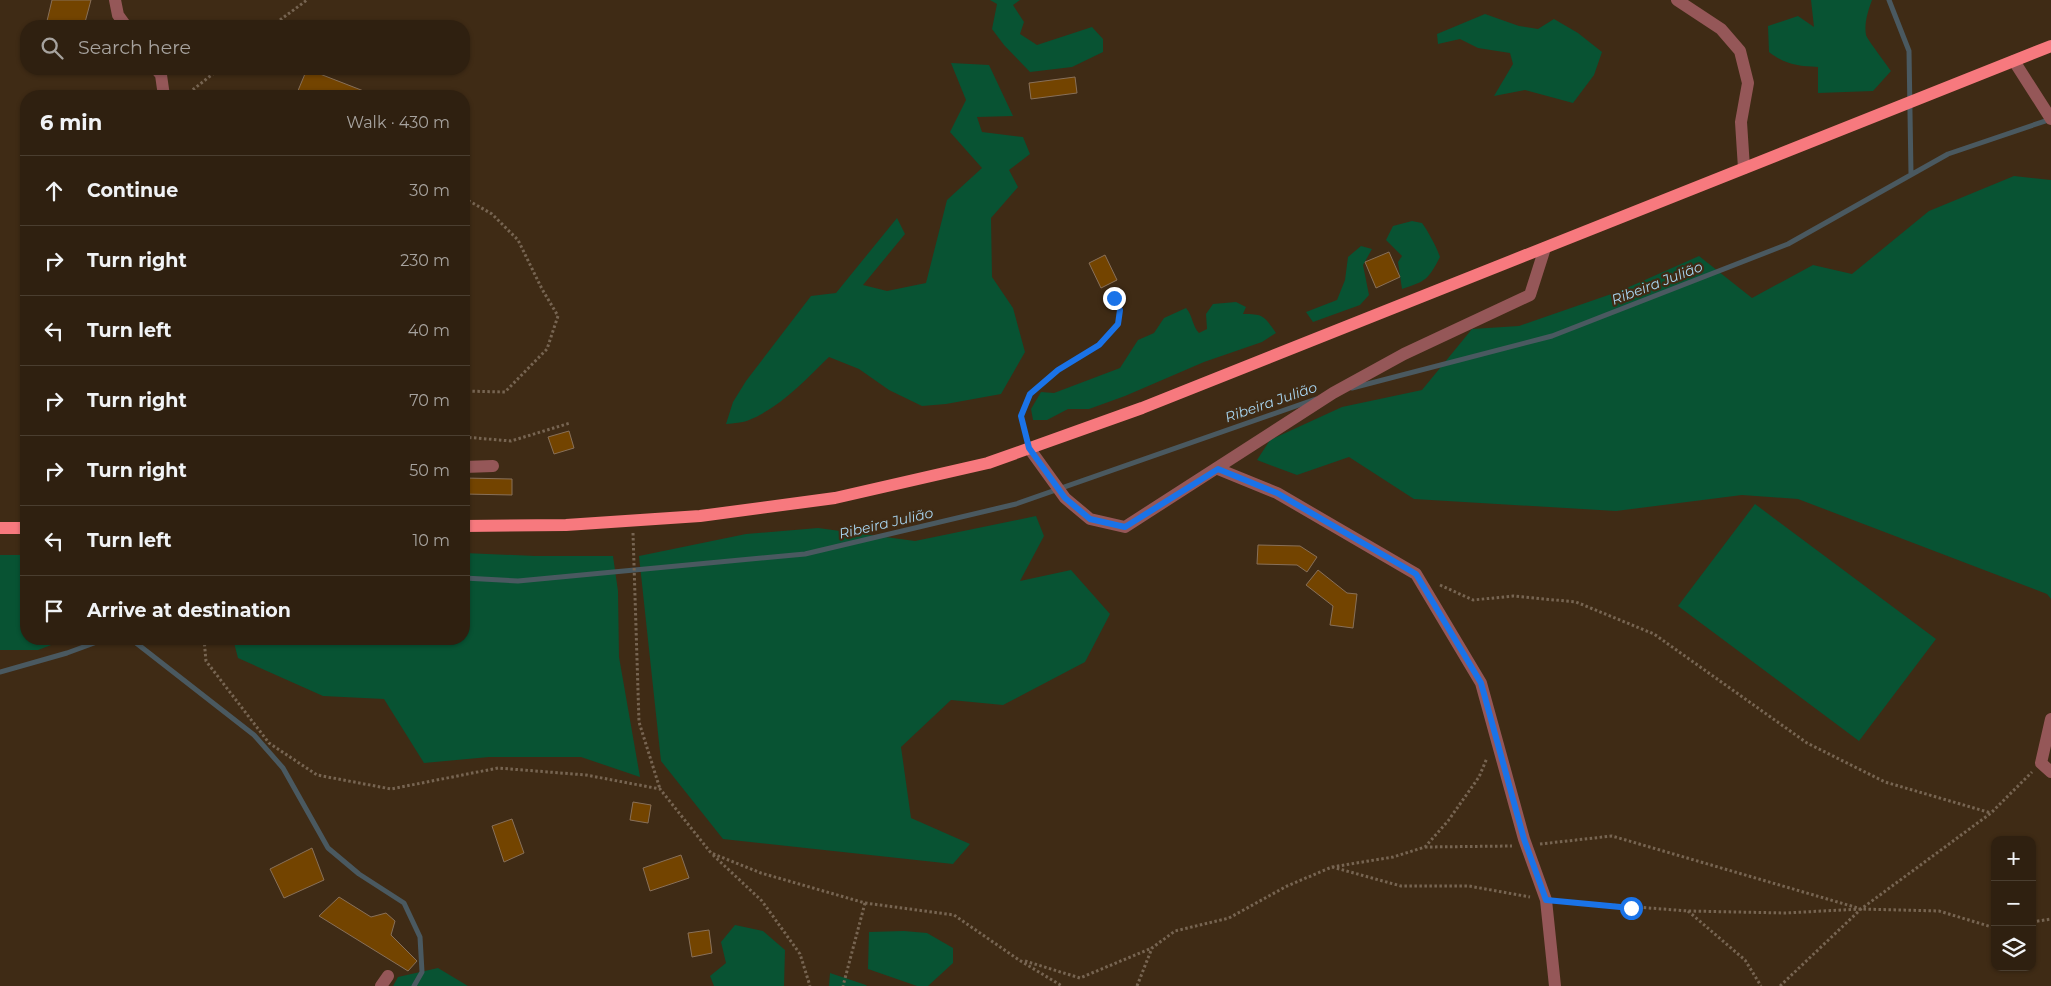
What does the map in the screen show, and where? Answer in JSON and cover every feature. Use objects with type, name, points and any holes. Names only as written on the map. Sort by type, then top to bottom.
[{"type":"main road","points":[[470,526],[566,525],[700,516],[835,498],[988,462],[1142,408],[2051,46]]},
{"type":"main road","points":[[0,528],[20,528]]},
{"type":"street","points":[[115,0],[118,15],[122,20]]},
{"type":"street","points":[[1677,0],[1721,29],[1740,51],[1748,83],[1741,122],[1744,168]]},
{"type":"street","points":[[2014,61],[2048,114]]},
{"type":"street","points":[[160,75],[163,90]]},
{"type":"street","points":[[1029,448],[1065,498],[1090,519],[1125,527],[1218,469],[1333,393],[1404,354],[1530,295],[1546,248]]},
{"type":"street","points":[[470,467],[493,466]]},
{"type":"street","points":[[1218,469],[1277,493],[1416,574],[1481,683],[1526,846],[1546,900],[1555,986]]},
{"type":"street","points":[[2051,719],[2041,763],[2051,772]]},
{"type":"path","points":[[280,20],[307,0]]},
{"type":"path","points":[[193,90],[211,75]]},
{"type":"path","points":[[470,201],[492,214],[518,240],[542,290],[558,316],[548,348],[505,392],[470,391]]},
{"type":"path","points":[[1029,448],[1021,416],[1030,394],[1058,370],[1099,345],[1118,324],[1120,310],[1114,298]]},
{"type":"path","points":[[470,438],[511,441],[570,424]]},
{"type":"path","points":[[632,520],[640,722],[660,789],[711,853],[762,901],[800,954],[810,986]]},
{"type":"path","points":[[1416,574],[1473,600],[1513,596],[1576,602],[1654,634],[1807,743],[1885,782],[1991,813]]},
{"type":"path","points":[[205,645],[206,661],[269,744],[317,775],[391,789],[498,768],[586,775],[660,789]]},
{"type":"path","points":[[1425,847],[1448,821],[1479,777],[1497,736]]},
{"type":"path","points":[[1780,986],[1861,909],[1991,813],[2041,763]]},
{"type":"path","points":[[1019,960],[1080,978],[1152,948],[1175,931],[1229,918],[1287,886],[1332,867],[1393,857],[1425,847],[1526,846],[1612,836],[1861,909]]},
{"type":"path","points":[[711,853],[760,873],[865,902],[954,915],[1019,960],[1062,986]]},
{"type":"path","points":[[1332,867],[1401,886],[1469,886],[1546,900],[1688,911],[1785,913],[1861,909],[1939,911],[1991,927]]},
{"type":"path","points":[[843,986],[865,902]]},
{"type":"path","points":[[1688,911],[1745,960],[1761,986]]},
{"type":"path","points":[[2036,921],[2051,919]]},
{"type":"path","points":[[1137,986],[1152,948]]},
{"type":"green space","points":[[990,0],[1020,0],[1013,5],[1024,22],[1020,34],[1037,45],[1092,27],[1103,39],[1103,52],[1072,67],[1030,72],[1004,45],[992,29],[997,4]]},
{"type":"green space","points":[[1811,0],[1872,0],[1866,22],[1866,35],[1891,71],[1873,91],[1818,93],[1818,67],[1792,64],[1781,60],[1769,52],[1768,26],[1798,16],[1814,27]]},
{"type":"green space","points":[[1485,14],[1519,26],[1538,29],[1554,19],[1578,33],[1602,52],[1594,75],[1573,103],[1525,90],[1494,96],[1513,64],[1510,53],[1478,48],[1460,39],[1438,44],[1437,34]]},
{"type":"green space","points":[[951,63],[989,65],[1013,116],[977,117],[982,132],[1023,137],[1030,154],[1009,170],[1018,187],[991,218],[992,277],[1013,308],[1025,352],[1001,394],[946,404],[922,406],[889,390],[859,369],[829,357],[772,408],[747,421],[726,424],[733,402],[746,381],[811,296],[836,293],[897,218],[905,234],[863,285],[887,291],[926,283],[947,200],[982,168],[950,132],[966,100]]},
{"type":"green space","points":[[2014,176],[2051,180],[2051,599],[2047,594],[1798,499],[1742,495],[1616,511],[1414,499],[1349,457],[1297,475],[1257,460],[1270,440],[1342,407],[1422,390],[1472,329],[1519,326],[1620,291],[1699,256],[1752,298],[1813,265],[1852,274],[1929,211]]},
{"type":"green space","points":[[1412,221],[1422,223],[1440,257],[1426,279],[1402,289],[1398,262],[1402,256],[1386,240],[1393,226]]},
{"type":"green space","points":[[1361,246],[1372,249],[1363,265],[1369,295],[1360,305],[1313,322],[1306,312],[1337,300],[1345,280],[1348,257]]},
{"type":"green space","points":[[1236,302],[1246,307],[1243,314],[1263,317],[1276,333],[1262,342],[1204,362],[1125,396],[1089,409],[1068,409],[1047,420],[1033,420],[1031,409],[1041,392],[1054,393],[1120,368],[1138,340],[1154,333],[1164,318],[1186,308],[1199,333],[1207,329],[1206,314],[1213,304]]},
{"type":"green space","points":[[1755,504],[1936,639],[1859,741],[1678,606]]},
{"type":"green space","points":[[1036,516],[1044,536],[1020,581],[1071,570],[1110,614],[1085,662],[1003,705],[951,700],[901,747],[911,818],[970,844],[953,864],[723,839],[661,761],[639,556],[746,534],[818,528],[915,541]]},
{"type":"green space","points":[[470,553],[613,556],[618,591],[619,657],[640,777],[581,757],[489,757],[424,763],[384,699],[323,696],[238,658],[235,645],[470,645]]},
{"type":"green space","points":[[0,555],[20,555],[20,645],[51,645],[38,650],[0,650]]},
{"type":"green space","points":[[735,925],[763,931],[785,950],[784,986],[714,986],[710,976],[726,963],[721,942]]},
{"type":"green space","points":[[904,931],[927,933],[953,948],[953,963],[928,986],[917,986],[868,969],[869,932]]},
{"type":"green space","points":[[438,968],[468,986],[393,986],[398,977]]},
{"type":"green space","points":[[830,973],[866,985],[867,986],[829,986]]},
{"type":"building","points":[[52,0],[91,0],[86,20],[47,20]]},
{"type":"building","points":[[304,75],[322,75],[361,90],[298,90]]},
{"type":"building","points":[[1075,77],[1077,93],[1031,99],[1029,83]]},
{"type":"building","points":[[1389,252],[1400,277],[1376,288],[1365,262]]},
{"type":"building","points":[[1105,255],[1117,280],[1101,288],[1089,263]]},
{"type":"building","points":[[569,431],[574,448],[554,454],[548,437]]},
{"type":"building","points":[[470,478],[512,479],[512,495],[470,494]]},
{"type":"building","points":[[1258,545],[1300,546],[1317,557],[1307,572],[1297,565],[1257,564]]},
{"type":"building","points":[[1318,570],[1347,593],[1357,594],[1353,628],[1330,625],[1333,606],[1306,585]]},
{"type":"building","points":[[633,802],[651,805],[648,823],[630,820]]},
{"type":"building","points":[[512,819],[524,853],[504,862],[492,826]]},
{"type":"building","points":[[312,848],[324,880],[284,898],[270,869]]},
{"type":"building","points":[[681,855],[689,878],[650,891],[643,868]]},
{"type":"building","points":[[339,897],[371,917],[386,913],[395,921],[391,935],[417,961],[408,971],[319,916]]},
{"type":"building","points":[[709,930],[712,953],[692,957],[688,933]]},
{"type":"waterway","points":[[1889,0],[1909,51],[1911,174]]},
{"type":"waterway","name":"Ribeira Julião","points":[[1352,388],[1552,336],[1788,244],[1948,154],[2051,119]]},
{"type":"waterway","name":"Ribeira Julião","points":[[470,578],[518,581],[805,554],[1016,504],[1316,399]]},
{"type":"waterway","name":"Ribeira Julião","points":[[0,672],[89,645]]},
{"type":"waterway","points":[[139,645],[254,735],[283,768],[328,848],[359,874],[404,903],[420,937],[422,972],[414,986]]},
{"type":"route","points":[[1114,298],[1120,310],[1118,324],[1099,345],[1058,370],[1030,394],[1021,416],[1029,448],[1065,498],[1090,519],[1125,527],[1218,469],[1277,493],[1416,574],[1481,683],[1524,839],[1546,900],[1631,908]]}]
